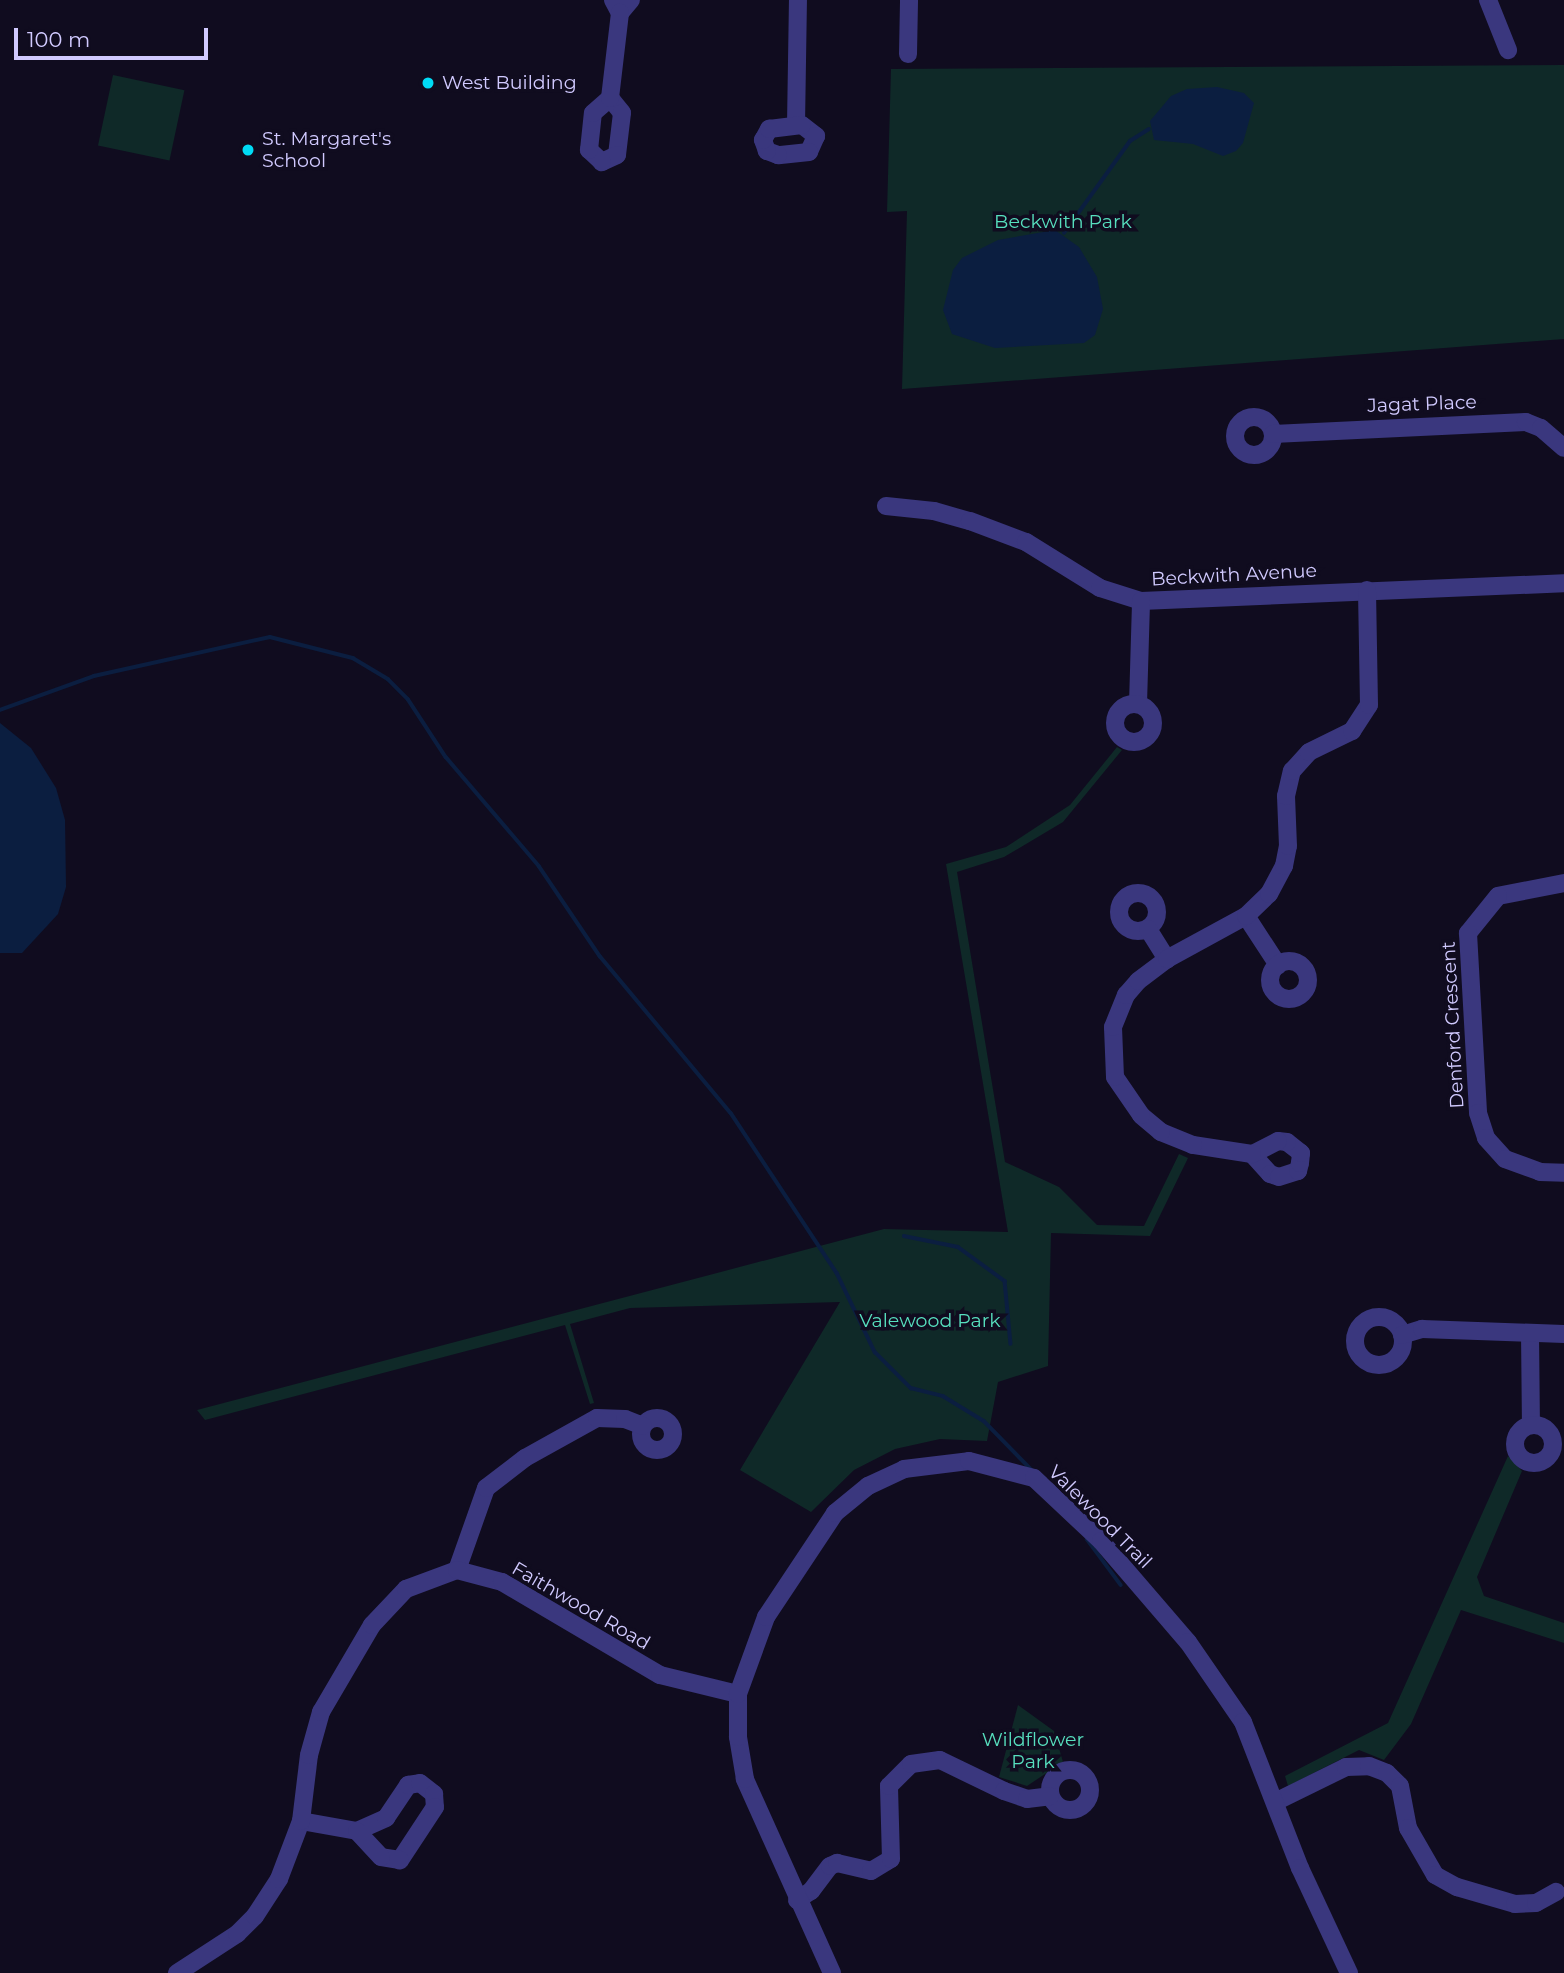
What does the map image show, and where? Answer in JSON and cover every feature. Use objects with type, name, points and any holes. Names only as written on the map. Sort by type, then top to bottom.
[{"type":"street","points":[[796,125],[798,0]]},
{"type":"street","points":[[908,54],[909,0]]},
{"type":"street","points":[[1488,0],[1508,50]]},
{"type":"street","points":[[610,98],[621,4]]},
{"type":"street","name":"Jagat Place","points":[[1273,434],[1526,422],[1542,428],[1564,448]]},
{"type":"street","name":"Beckwith Avenue","points":[[886,506],[934,511],[970,521],[1026,542],[1100,588],[1141,601],[1564,583]]},
{"type":"street","points":[[1252,1154],[1193,1145],[1161,1132],[1141,1115],[1115,1077],[1111,1044],[1118,1011],[1138,981],[1167,959],[1246,916],[1269,894],[1284,866],[1286,796],[1292,771],[1309,752],[1352,731],[1369,705],[1367,590]]},
{"type":"street","points":[[1138,704],[1141,601]]},
{"type":"street","name":"Denford Crescent","points":[[1564,883],[1498,896],[1468,933],[1478,1113],[1486,1138],[1506,1159],[1540,1172],[1564,1173]]},
{"type":"street","points":[[1246,916],[1278,965]]},
{"type":"street","points":[[1147,929],[1167,959]]},
{"type":"street","points":[[1402,1335],[1422,1329],[1564,1334]]},
{"type":"street","points":[[1530,1333],[1531,1425]]},
{"type":"street","points":[[177,1973],[215,1951],[256,1916],[279,1879],[301,1821],[313,1734],[372,1625],[407,1589],[457,1570],[486,1488],[525,1458],[597,1418],[625,1419],[643,1426]]},
{"type":"street","name":"Valewood Trail","points":[[832,1973],[745,1779],[738,1737],[738,1694],[765,1616],[835,1513],[868,1486],[904,1469],[947,1461],[1000,1466],[1034,1478],[1101,1541],[1188,1642],[1243,1722],[1331,1940],[1349,1973]]},
{"type":"street","name":"Faithwood Road","points":[[457,1570],[502,1582],[660,1675],[738,1694]]},
{"type":"street","points":[[797,1900],[811,1891],[830,1866],[837,1863],[871,1871],[891,1859],[886,1800],[898,1773],[911,1763],[940,1760],[1027,1799],[1050,1796]]},
{"type":"street","points":[[1275,1802],[1346,1767],[1369,1766],[1387,1773],[1399,1786],[1408,1828],[1435,1875],[1457,1887],[1515,1904],[1536,1903],[1556,1892]]},
{"type":"street","points":[[301,1821],[357,1830],[381,1823],[408,1785],[420,1783],[434,1794],[435,1807],[400,1860],[381,1857],[357,1830]]},
{"type":"green space","name":"Beckwith Park","points":[[1564,65],[1564,339],[902,389],[907,211],[887,212],[891,69]]},
{"type":"green space","points":[[113,75],[184,90],[169,161],[98,145]]},
{"type":"green space","name":"Valewood Park","points":[[1117,747],[1122,750],[1063,822],[1004,857],[957,872],[1005,1162],[1059,1187],[1097,1225],[1144,1226],[1179,1154],[1188,1158],[1150,1236],[1051,1233],[1048,1366],[998,1382],[987,1441],[940,1439],[895,1449],[854,1470],[811,1512],[740,1470],[840,1302],[630,1308],[570,1324],[594,1403],[590,1404],[565,1325],[205,1420],[197,1410],[884,1229],[1008,1232],[946,864],[1006,847],[1070,805]]},
{"type":"green space","points":[[1508,1456],[1522,1471],[1477,1577],[1484,1596],[1564,1623],[1564,1643],[1461,1610],[1411,1724],[1384,1760],[1359,1750],[1288,1786],[1285,1776],[1388,1723]]},
{"type":"green space","name":"Wildflower Park","points":[[1018,1705],[1054,1731],[1063,1762],[1027,1786],[999,1777]]},
{"type":"water","points":[[1217,87],[1244,93],[1254,103],[1243,143],[1236,151],[1223,156],[1193,144],[1154,140],[1150,121],[1171,96],[1187,89]]},
{"type":"water","points":[[1055,230],[1079,247],[1097,277],[1103,309],[1095,335],[1084,343],[995,348],[952,334],[943,310],[953,270],[962,258],[998,240]]},
{"type":"water","points":[[0,723],[31,748],[56,788],[65,820],[66,887],[58,914],[22,953],[0,953]]},
{"type":"waterway","points":[[1064,233],[1130,141],[1149,129]]},
{"type":"waterway","points":[[0,710],[94,676],[270,637],[353,658],[388,679],[408,699],[446,757],[539,866],[600,956],[731,1113],[837,1273],[875,1352],[911,1388],[943,1396],[984,1421],[1032,1470]]},
{"type":"waterway","points":[[904,1236],[958,1247],[1005,1281],[1011,1344]]},
{"type":"waterway","points":[[1087,1539],[1121,1585]]},
{"type":"place","name":"West Building","points":[[428,83]]},
{"type":"place","name":"St. Margaret's School","points":[[248,150]]}]
